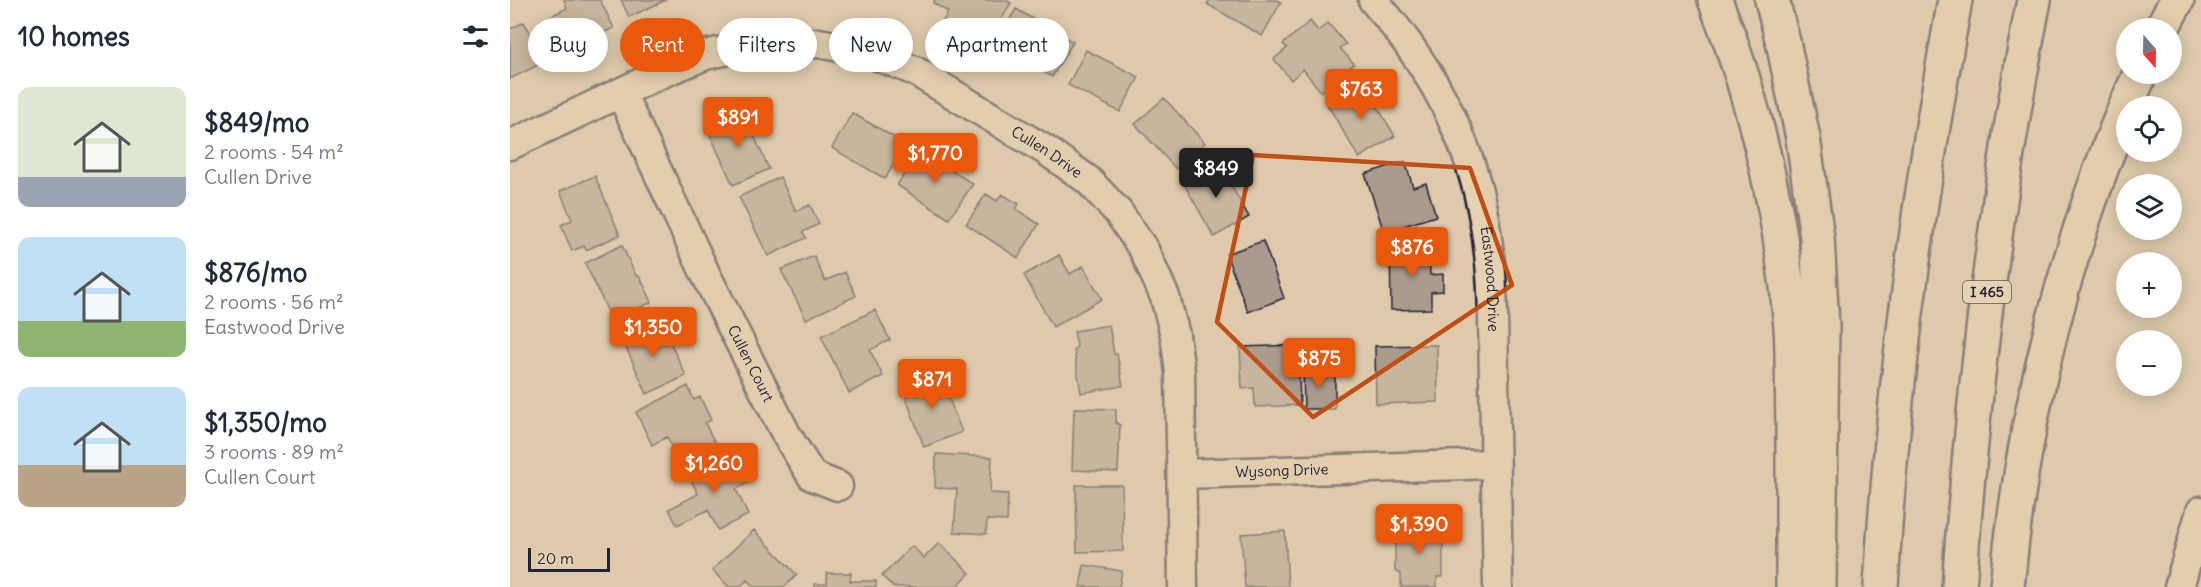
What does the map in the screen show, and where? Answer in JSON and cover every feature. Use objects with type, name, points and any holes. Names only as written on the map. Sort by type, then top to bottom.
[{"type":"highway","points":[[1715,0],[1740,71],[1758,136],[1769,181],[1786,284],[1792,357],[1794,587]]},
{"type":"highway","points":[[1772,0],[1803,138],[1817,238],[1822,326],[1819,587]]},
{"type":"highway","points":[[1881,587],[1890,457],[1903,334],[1926,167],[1955,0]]},
{"type":"highway","name":"I 465","points":[[1959,587],[1971,437],[1988,280],[2002,179],[2034,0]]},
{"type":"highway","points":[[2167,18],[2177,0]]},
{"type":"highway","points":[[2007,587],[2012,525],[2038,386],[2075,246],[2113,134],[2136,84]]},
{"type":"street","name":"Eastwood Drive","points":[[1373,0],[1406,40],[1440,93],[1463,144],[1478,189],[1490,263],[1498,587]]},
{"type":"street","name":"Cullen Drive","points":[[510,145],[672,68],[722,50],[756,44],[819,43],[870,53],[915,70],[1068,165],[1088,180],[1122,218],[1144,250],[1165,297],[1175,334],[1180,372],[1183,474]]},
{"type":"street","name":"Cullen Court","points":[[621,93],[706,275],[786,434],[812,476],[838,486]]},
{"type":"street","name":"Wysong Drive","points":[[1183,474],[1496,464]]},
{"type":"street","points":[[1183,474],[1183,587]]},
{"type":"street","points":[[2179,587],[2201,511]]},
{"type":"highlighted area","points":[[1253,155],[1470,168],[1512,285],[1313,417],[1217,322]]},
{"type":"building","points":[[564,0],[600,0],[614,28],[608,31],[608,18],[547,18],[567,8]]},
{"type":"building","points":[[621,0],[666,0],[629,17]]},
{"type":"building","points":[[935,0],[1006,0],[1011,3],[1002,18],[945,18],[948,12],[933,3]]},
{"type":"building","points":[[1210,0],[1277,0],[1281,2],[1262,36],[1207,4]]},
{"type":"building","points":[[1016,9],[1032,18],[1011,18]]},
{"type":"building","points":[[1310,21],[1318,31],[1328,23],[1346,44],[1340,48],[1354,64],[1321,92],[1303,69],[1291,80],[1274,59],[1287,48],[1283,44]]},
{"type":"building","points":[[524,22],[528,30],[528,70],[510,79],[510,29]]},
{"type":"building","points":[[1086,50],[1139,77],[1120,112],[1068,85]]},
{"type":"building","points":[[1043,72],[1055,72],[1052,77]]},
{"type":"building","points":[[1363,83],[1395,136],[1359,158],[1327,104]]},
{"type":"building","points":[[1164,98],[1205,143],[1176,169],[1135,124]]},
{"type":"building","points":[[743,111],[769,169],[733,185],[707,128]]},
{"type":"building","points":[[852,113],[906,144],[885,179],[832,148]]},
{"type":"building","points":[[920,150],[973,184],[949,219],[897,185]]},
{"type":"building","points":[[1405,161],[1413,187],[1426,183],[1436,216],[1384,232],[1365,174]]},
{"type":"building","points":[[1218,162],[1249,217],[1214,237],[1183,182]]},
{"type":"building","points":[[595,176],[620,235],[586,250],[584,246],[572,251],[561,225],[572,220],[560,191]]},
{"type":"building","points":[[780,177],[796,211],[810,205],[819,224],[803,232],[806,238],[768,256],[739,197]]},
{"type":"building","points":[[986,194],[997,201],[1002,194],[1019,204],[1016,209],[1039,224],[1018,258],[966,224]]},
{"type":"building","points":[[1263,241],[1284,298],[1248,312],[1226,254]]},
{"type":"building","points":[[622,245],[635,274],[640,277],[652,302],[612,320],[585,263]]},
{"type":"building","points":[[1429,245],[1430,275],[1443,274],[1443,291],[1431,292],[1431,309],[1391,310],[1390,246]]},
{"type":"building","points":[[1059,255],[1070,274],[1083,266],[1102,299],[1053,327],[1024,275]]},
{"type":"building","points":[[814,256],[825,281],[845,272],[856,296],[806,319],[781,270]]},
{"type":"building","points":[[875,310],[890,340],[870,350],[883,376],[849,393],[821,336]]},
{"type":"building","points":[[654,321],[664,344],[670,342],[686,376],[647,394],[621,336]]},
{"type":"building","points":[[1109,325],[1123,386],[1081,393],[1074,350],[1077,346],[1074,331]]},
{"type":"building","points":[[1298,345],[1300,405],[1255,407],[1254,388],[1242,389],[1240,347]]},
{"type":"building","points":[[1437,345],[1438,402],[1376,404],[1375,346]]},
{"type":"building","points":[[1303,369],[1335,369],[1335,409],[1304,409]]},
{"type":"building","points":[[939,373],[962,432],[924,447],[902,387]]},
{"type":"building","points":[[688,386],[694,400],[700,397],[711,420],[705,423],[716,445],[680,463],[667,437],[652,445],[636,412]]},
{"type":"building","points":[[1074,408],[1116,409],[1116,423],[1120,425],[1118,472],[1072,470]]},
{"type":"building","points":[[724,454],[730,467],[738,463],[748,483],[736,489],[748,515],[718,530],[708,510],[677,525],[669,509],[698,494],[687,472]]},
{"type":"building","points":[[936,454],[992,457],[990,493],[1008,494],[1007,521],[987,520],[986,534],[954,532],[957,489],[935,488]]},
{"type":"building","points":[[1076,485],[1122,485],[1123,551],[1077,552]]},
{"type":"building","points":[[1395,526],[1443,526],[1443,577],[1437,577],[1437,587],[1401,587],[1401,574],[1395,571]]},
{"type":"building","points":[[754,530],[797,575],[784,587],[754,587],[747,580],[740,587],[729,587],[712,570]]},
{"type":"building","points":[[1285,531],[1288,587],[1245,587],[1241,534]]},
{"type":"building","points":[[939,543],[970,573],[956,587],[893,587],[882,576],[912,546],[924,558]]},
{"type":"building","points":[[1084,565],[1122,571],[1119,587],[1080,587]]},
{"type":"building","points":[[827,573],[851,573],[850,581],[876,581],[876,587],[815,587],[815,584],[827,584]]}]
